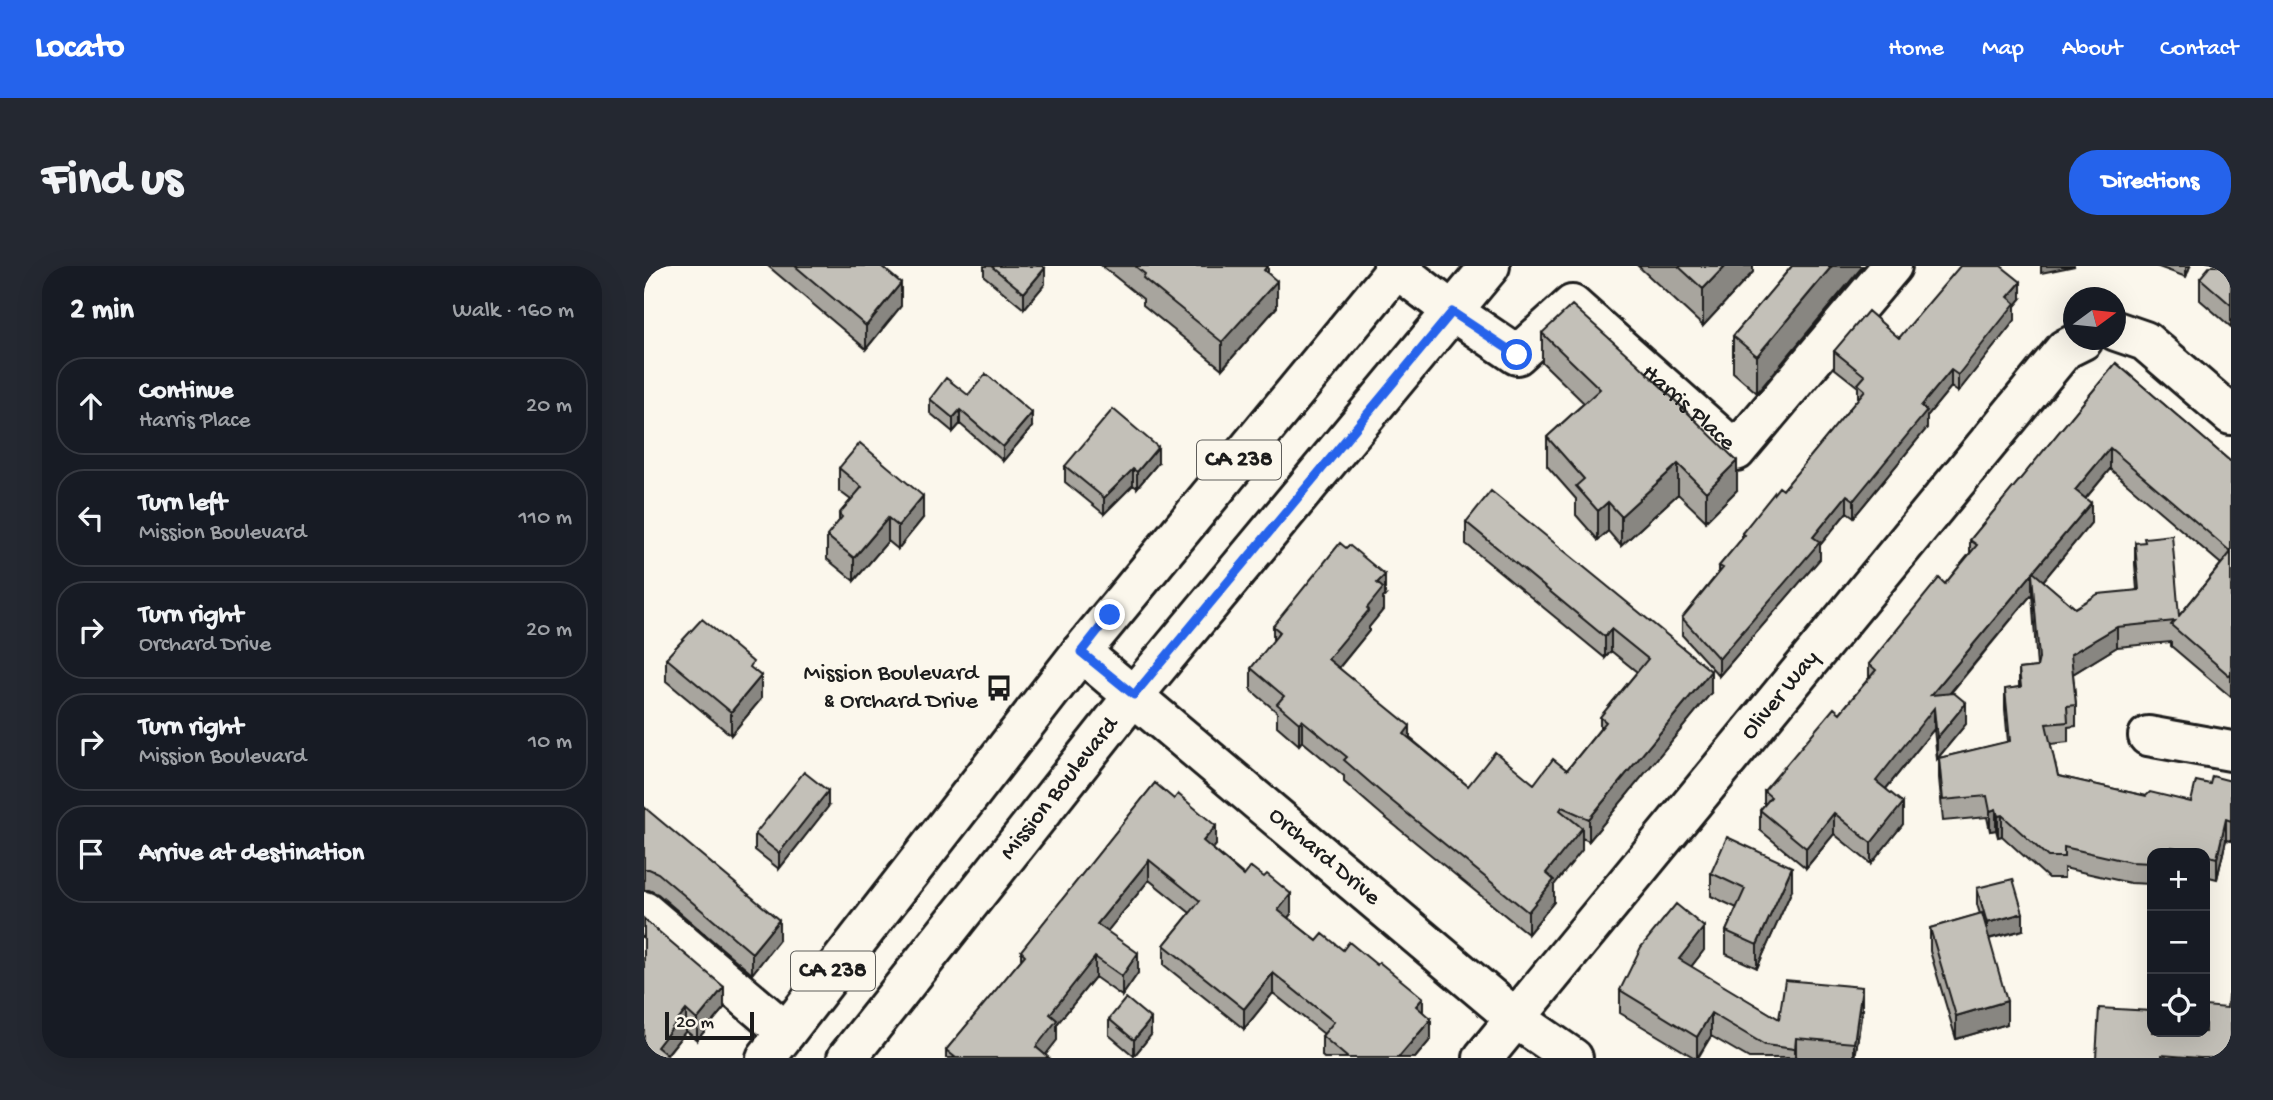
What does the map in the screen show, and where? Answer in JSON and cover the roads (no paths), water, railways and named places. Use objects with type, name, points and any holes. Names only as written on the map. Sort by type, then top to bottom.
[{"type":"street","name":"Mission Boulevard","points":[[847,1058],[1134,695],[1490,266]]},
{"type":"street","name":"Harris Place","points":[[1452,312],[1517,355],[1572,304],[1736,451],[1892,266]]},
{"type":"street","points":[[1396,267],[1452,312]]},
{"type":"street","name":"CA 238","points":[[776,1045],[1081,652],[1396,267]]},
{"type":"street","points":[[2126,334],[2145,341],[2231,415]]},
{"type":"street","name":"Oliver Way","points":[[1483,1058],[2065,350]]},
{"type":"street","name":"Orchard Drive","points":[[1081,652],[1515,1018],[1573,1058]]},
{"type":"street","points":[[2148,736],[2231,751]]},
{"type":"street","points":[[644,911],[776,1045]]},
{"type":"place","name":"Mission Boulevard & Orchard Drive","points":[[999,688]]}]
